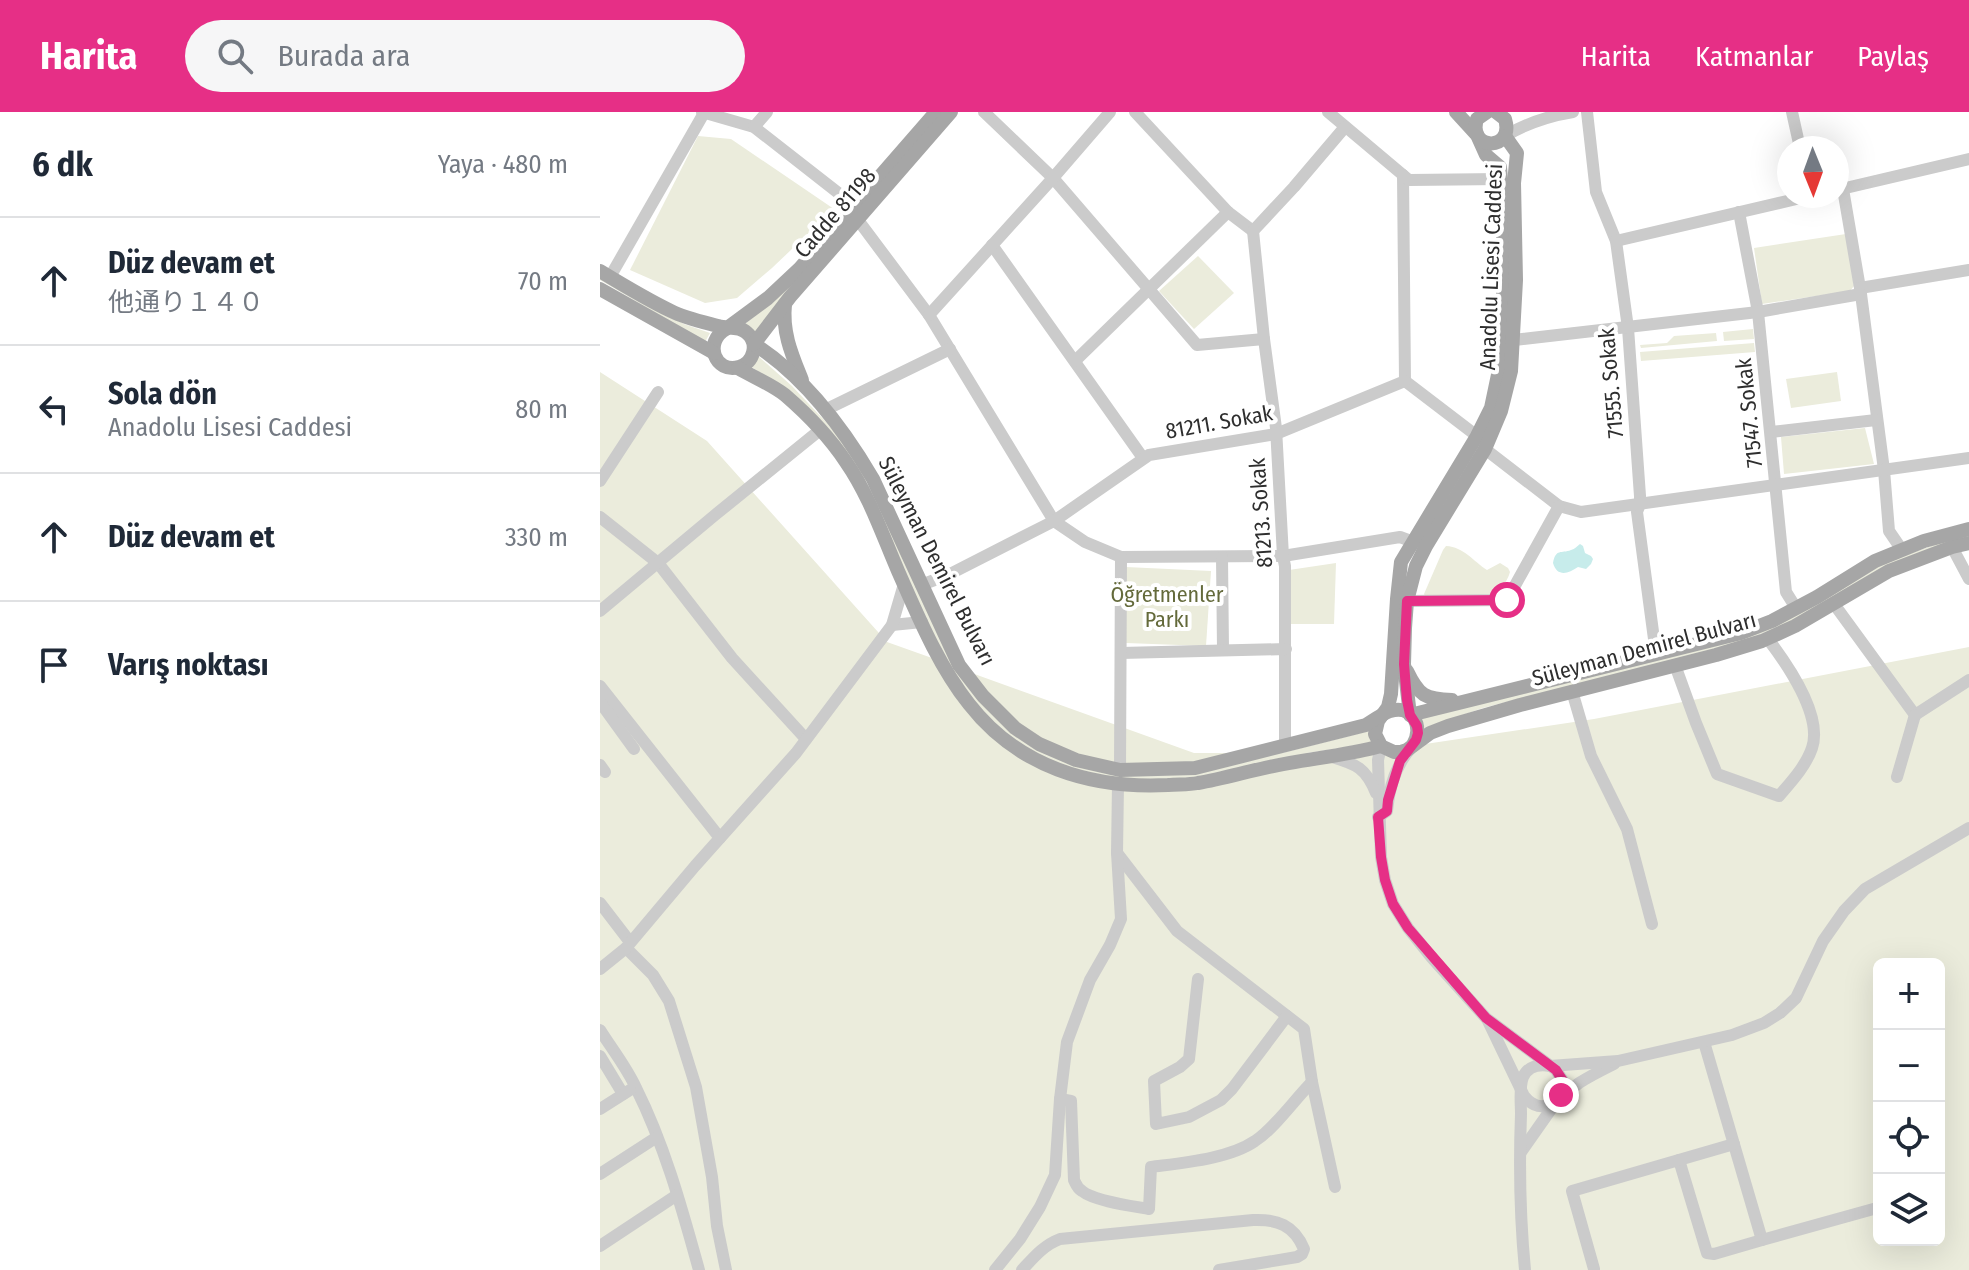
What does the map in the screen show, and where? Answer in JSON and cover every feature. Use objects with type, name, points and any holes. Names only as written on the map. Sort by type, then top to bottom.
[{"type":"main road","name":"Cadde 81198","points":[[754,344],[936,112]]},
{"type":"main road","name":"Cadde 81198","points":[[726,329],[768,298],[800,268],[951,112]]},
{"type":"main road","name":"Anadolu Lisesi Caddesi","points":[[1456,112],[1477,135],[1486,155],[1500,167],[1503,203],[1502,340],[1499,370],[1481,443]]},
{"type":"main road","points":[[1487,112],[1477,119],[1477,135],[1489,144],[1505,136]]},
{"type":"main road","name":"Anadolu Lisesi Caddesi","points":[[1382,715],[1391,694],[1401,562],[1419,544],[1501,411],[1511,371],[1516,280],[1514,183],[1517,153],[1505,136],[1505,119],[1496,112]]},
{"type":"main road","points":[[603,279],[673,313],[726,329],[744,330],[754,344],[752,357],[744,366],[726,367],[716,359],[714,341],[726,329]]},
{"type":"main road","points":[[603,279],[714,353]]},
{"type":"main road","points":[[785,304],[783,319],[786,338],[806,389]]},
{"type":"main road","name":"Süleyman Demirel Bulvarı","points":[[754,344],[770,354],[806,389],[856,450],[873,479],[959,665],[983,696],[1015,728],[1039,744],[1144,786],[1196,784],[1381,746]]},
{"type":"main road","name":"Süleyman Demirel Bulvarı","points":[[738,368],[783,394],[846,460],[945,670],[969,705],[1007,741],[1032,758],[1071,775],[1119,777],[1195,768],[1366,725],[1382,715]]},
{"type":"main road","name":"Süleyman Demirel Bulvarı","points":[[1410,715],[1741,633],[1772,621],[1875,561],[1924,541],[1969,529]]},
{"type":"main road","name":"Süleyman Demirel Bulvarı","points":[[1413,745],[1430,733],[1448,726],[1768,639],[1889,571],[1969,543]]},
{"type":"main road","name":"Anadolu Lisesi Caddesi","points":[[1410,715],[1404,664],[1407,601],[1419,544]]},
{"type":"main road","points":[[1404,664],[1421,694],[1434,699],[1468,701]]},
{"type":"main road","points":[[1399,710],[1410,715],[1415,720],[1418,733],[1413,745],[1407,750],[1394,752],[1381,746],[1375,734],[1382,715],[1399,710]]},
{"type":"street","points":[[603,279],[703,112],[754,127],[856,213],[929,315],[1054,521],[1085,542],[1121,557],[1283,556],[1400,537],[1419,544]]},
{"type":"street","points":[[754,127],[767,112]]},
{"type":"street","points":[[984,112],[1053,178],[1197,345],[1264,339]]},
{"type":"street","points":[[929,315],[1110,112]]},
{"type":"street","points":[[1135,112],[1228,212],[1253,231],[1345,127]]},
{"type":"street","points":[[1328,112],[1409,180],[1501,179]]},
{"type":"street","points":[[1505,136],[1541,118],[1573,112]]},
{"type":"street","name":"71555. Sokak","points":[[1587,112],[1596,192],[1616,241],[1628,328],[1640,504],[1637,512],[1656,654]]},
{"type":"street","points":[[1792,112],[1797,136]]},
{"type":"street","points":[[1849,187],[1969,159]]},
{"type":"street","points":[[1403,175],[1405,381],[1559,506],[1581,512],[1969,458]]},
{"type":"street","points":[[1616,241],[1777,203]]},
{"type":"street","points":[[1844,208],[1861,291],[1889,531],[1902,550]]},
{"type":"street","points":[[1075,361],[1228,212]]},
{"type":"street","name":"71547. Sokak","points":[[1739,212],[1758,312],[1786,592],[1796,608]]},
{"type":"street","name":"81213. Sokak","points":[[1253,231],[1276,434],[1285,566],[1285,745]]},
{"type":"street","points":[[992,245],[1143,458]]},
{"type":"street","points":[[1514,340],[1758,312],[1969,270]]},
{"type":"street","points":[[825,410],[950,349]]},
{"type":"street","name":"81211. Sokak","points":[[921,585],[948,575],[1054,521],[1149,455],[1276,434],[1405,381]]},
{"type":"street","points":[[600,481],[658,392]]},
{"type":"street","points":[[1771,432],[1876,420]]},
{"type":"street","points":[[600,611],[820,430]]},
{"type":"street","points":[[1407,601],[1507,600],[1559,506]]},
{"type":"street","points":[[600,517],[658,563],[732,658],[806,739]]},
{"type":"street","points":[[1952,547],[1969,579]]},
{"type":"street","points":[[996,1270],[1040,1207],[1055,1175],[1067,1042],[1090,980],[1121,919],[1117,853],[1121,557]]},
{"type":"street","points":[[1222,557],[1223,650]]},
{"type":"street","points":[[600,969],[628,945],[806,739],[892,625],[904,584]]},
{"type":"street","points":[[1834,604],[1915,715]]},
{"type":"street","points":[[892,625],[922,622]]},
{"type":"street","points":[[1675,665],[1717,774],[1779,796],[1812,749],[1814,736],[1808,705],[1786,664],[1768,639]]},
{"type":"street","points":[[1121,653],[1286,649]]},
{"type":"street","points":[[1897,777],[1915,715],[1969,680]]},
{"type":"street","points":[[600,686],[720,838]]},
{"type":"street","points":[[1572,691],[1591,756],[1627,829],[1652,924]]},
{"type":"street","points":[[600,702],[634,749]]},
{"type":"street","points":[[1378,817],[1387,811],[1400,761],[1413,745]]},
{"type":"street","points":[[1381,746],[1378,760],[1381,857],[1393,904],[1416,938],[1486,1018],[1556,1070],[1563,1081],[1557,1100],[1519,1155]]},
{"type":"street","points":[[1331,756],[1356,764],[1370,779],[1379,800]]},
{"type":"street","points":[[1525,1270],[1519,1155],[1523,1077],[1531,1068],[1618,1061],[1732,1035],[1764,1023],[1796,998],[1830,931],[1865,889],[1969,828]]},
{"type":"street","points":[[1117,853],[1177,931],[1304,1029],[1335,1187]]},
{"type":"street","points":[[600,903],[669,1001],[692,1075],[726,1270]]},
{"type":"street","points":[[1198,979],[1189,1059],[1154,1081],[1156,1124],[1189,1117],[1221,1100],[1287,1016]]},
{"type":"street","points":[[1486,1018],[1528,1101],[1540,1106],[1552,1104],[1582,1081],[1618,1061]]},
{"type":"street","points":[[600,1030],[636,1086],[677,1195],[699,1270]]},
{"type":"street","points":[[1704,1042],[1762,1240]]},
{"type":"street","points":[[600,1056],[623,1094]]},
{"type":"street","points":[[1060,1099],[1071,1101],[1074,1180],[1078,1187],[1099,1198],[1149,1209],[1151,1167],[1227,1153],[1254,1142],[1312,1082]]},
{"type":"street","points":[[600,1109],[636,1086]]},
{"type":"street","points":[[600,1174],[657,1137]]},
{"type":"street","points":[[1594,1269],[1572,1191],[1734,1144]]},
{"type":"street","points":[[1679,1160],[1707,1253],[1714,1254],[1873,1209]]},
{"type":"street","points":[[600,1246],[677,1195]]},
{"type":"street","points":[[1022,1270],[1050,1243],[1060,1239],[1253,1220],[1280,1222],[1300,1239],[1304,1249],[1297,1257],[1219,1270]]},
{"type":"green space","points":[[698,136],[731,139],[834,209],[737,298],[705,303],[630,270]]},
{"type":"green space","points":[[1846,234],[1854,286],[1850,291],[1762,304],[1754,248]]},
{"type":"green space","points":[[821,250],[756,332],[744,325],[792,282]]},
{"type":"green space","points":[[1198,256],[1234,293],[1194,329],[1159,291]]},
{"type":"green space","points":[[600,276],[684,324],[710,333],[705,342],[600,280]]},
{"type":"green space","points":[[1753,329],[1754,339],[1724,341],[1723,332]]},
{"type":"green space","points":[[1716,333],[1717,341],[1641,348],[1640,345],[1667,343],[1674,336]]},
{"type":"green space","points":[[1754,343],[1755,352],[1641,361],[1640,352]]},
{"type":"green space","points":[[758,356],[792,386],[853,454],[955,667],[1194,753],[1282,753],[1373,730],[1373,743],[1307,753],[1358,754],[1594,719],[1969,647],[1969,1270],[600,1270],[600,372],[707,441],[887,642],[946,663],[865,486],[788,391],[750,366]]},
{"type":"green space","points":[[1837,372],[1841,401],[1791,408],[1786,379]]},
{"type":"green space","points":[[1865,428],[1874,464],[1784,474],[1781,437]]},
{"type":"green space","points":[[1969,535],[1803,617],[1751,638],[1483,708],[1424,728],[1422,717],[1711,646],[1884,563]]},
{"type":"green space","points":[[1446,546],[1463,552],[1487,570],[1500,563],[1510,572],[1507,580],[1489,598],[1426,598],[1424,594]]},
{"type":"green space","points":[[1336,563],[1334,624],[1290,624],[1289,570]]},
{"type":"green space","name":"Öğretmenler Parkı","points":[[1126,567],[1211,571],[1206,646],[1126,643]]},
{"type":"water","points":[[1580,544],[1593,559],[1591,564],[1586,569],[1578,567],[1563,573],[1557,571],[1553,563],[1556,555]]},
{"type":"route","points":[[1507,600],[1407,601],[1404,664],[1410,715],[1415,720],[1418,733],[1400,761],[1387,811],[1378,817],[1381,857],[1393,904],[1408,928],[1486,1018],[1556,1070],[1563,1081],[1561,1095]]}]
